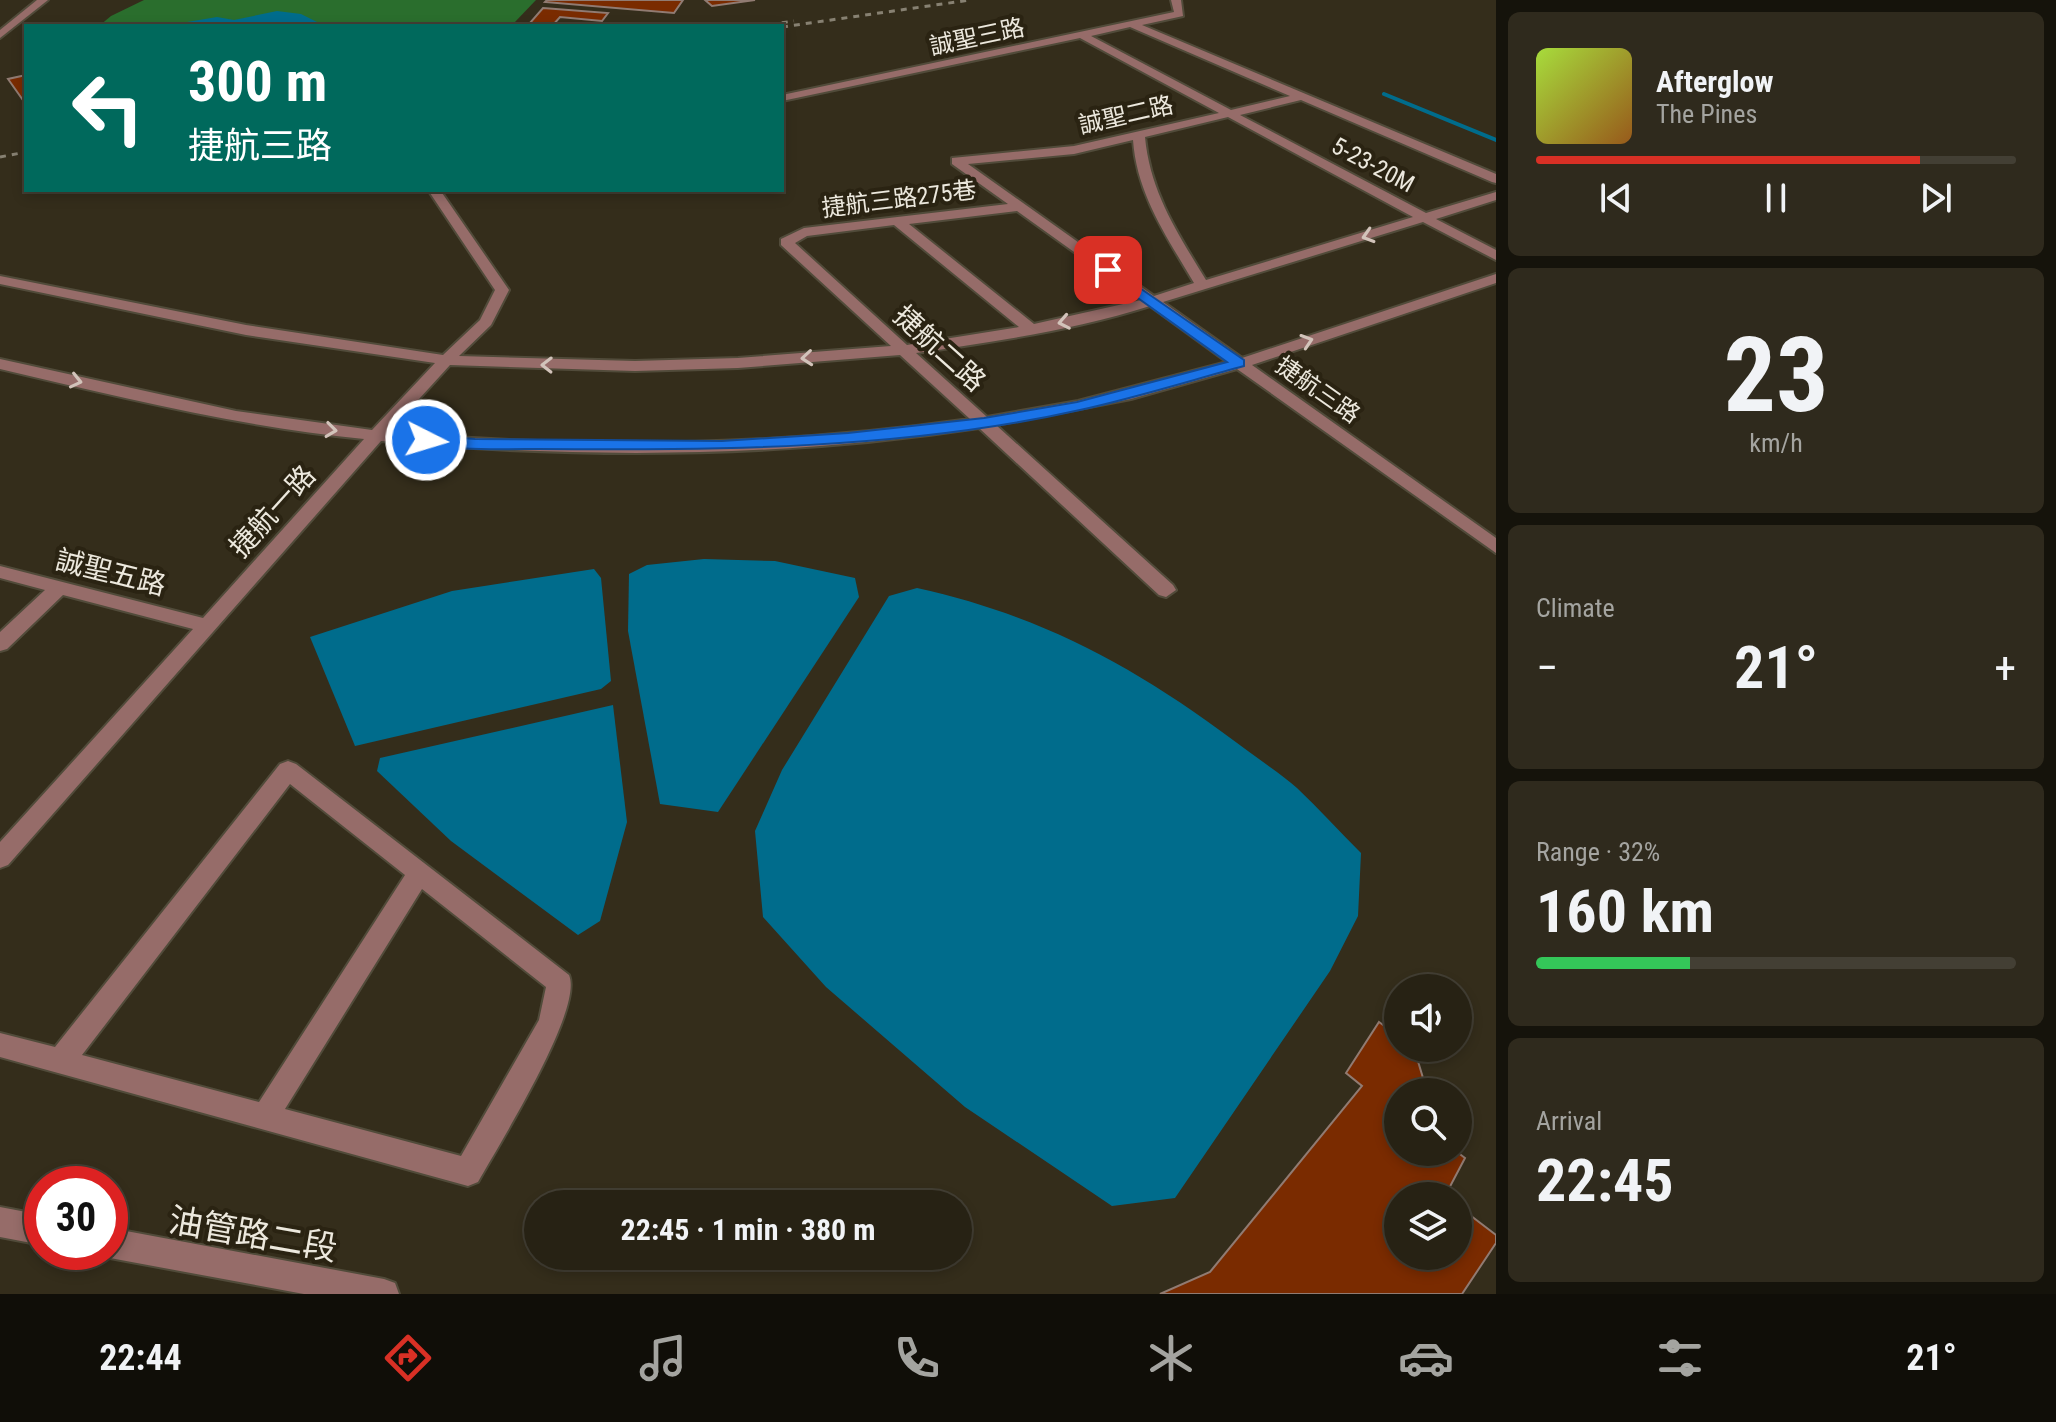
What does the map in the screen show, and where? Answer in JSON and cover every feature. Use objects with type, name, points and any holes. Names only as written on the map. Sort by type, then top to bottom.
[{"type":"street","points":[[0,35],[43,0]]},
{"type":"street","name":"誠聖三路","points":[[784,98],[1179,14],[1176,0]]},
{"type":"street","points":[[1133,25],[1496,179]]},
{"type":"street","name":"5-23-20M","points":[[1082,35],[1496,256]]},
{"type":"street","name":"誠聖二路","points":[[956,161],[1074,150],[1304,96]]},
{"type":"street","points":[[1139,135],[1142,173],[1150,196],[1203,286]]},
{"type":"street","name":"捷航三路","points":[[956,161],[1496,547]]},
{"type":"street","name":"捷航一路","points":[[0,858],[376,436],[486,322],[502,290],[435,192]]},
{"type":"street","points":[[0,280],[246,330],[446,360],[635,366],[738,363],[903,350],[1116,312],[1496,196]]},
{"type":"street","name":"捷航三路275巷","points":[[786,242],[804,232],[1019,207]]},
{"type":"street","points":[[897,221],[1031,329]]},
{"type":"street","name":"捷航二路","points":[[786,242],[1166,590]]},
{"type":"street","points":[[0,364],[179,405],[271,422],[376,436],[475,444],[722,446],[848,437],[984,422],[1078,406],[1239,363],[1496,278]]},
{"type":"street","name":"誠聖五路","points":[[0,572],[208,626]]},
{"type":"street","points":[[0,644],[59,588]]},
{"type":"street","points":[[0,1045],[468,1172],[551,1023],[560,983],[288,770],[61,1061]]},
{"type":"street","points":[[265,1117],[420,871]]},
{"type":"street","points":[[0,1222],[24,1227]]},
{"type":"street","name":"油管路二段","points":[[128,1246],[384,1294]]},
{"type":"green space","points":[[144,0],[536,0],[514,23],[507,24],[101,24]]},
{"type":"water","points":[[277,11],[301,14],[319,23],[175,24],[217,17],[234,20]]},
{"type":"water","points":[[704,559],[775,561],[855,578],[859,597],[718,812],[660,804],[628,631],[629,574],[647,565]]},
{"type":"water","points":[[594,569],[601,578],[611,681],[601,689],[355,746],[310,637],[452,591]]},
{"type":"water","points":[[917,588],[962,599],[1045,628],[1084,646],[1159,689],[1297,788],[1361,853],[1358,916],[1330,971],[1175,1198],[1112,1206],[965,1107],[826,987],[763,917],[755,831],[782,770],[889,596]]},
{"type":"water","points":[[613,705],[627,822],[600,921],[578,935],[451,841],[377,771],[380,758]]},
{"type":"building","points":[[683,0],[674,13],[545,2]]},
{"type":"building","points":[[705,0],[755,0],[712,6]]},
{"type":"building","points":[[543,8],[608,13],[602,21],[560,17],[554,24],[529,24]]},
{"type":"building","points":[[24,75],[24,102],[8,79]]},
{"type":"building","points":[[1379,1022],[1384,1026],[1384,1062],[1418,1062],[1423,1078],[1384,1078],[1384,1166],[1461,1166],[1452,1182],[1384,1182],[1384,1270],[1472,1270],[1472,1217],[1496,1235],[1496,1243],[1462,1294],[1160,1294],[1210,1272],[1362,1086],[1346,1073]]},
{"type":"waterway","points":[[1384,94],[1496,140]]},
{"type":"railway","points":[[784,27],[970,0]]},
{"type":"railway","points":[[772,24],[794,21]]},
{"type":"railway","points":[[0,157],[24,152]]},
{"type":"route","points":[[426,440],[475,444],[722,446],[848,437],[984,422],[1078,406],[1239,363],[1108,270]]}]
